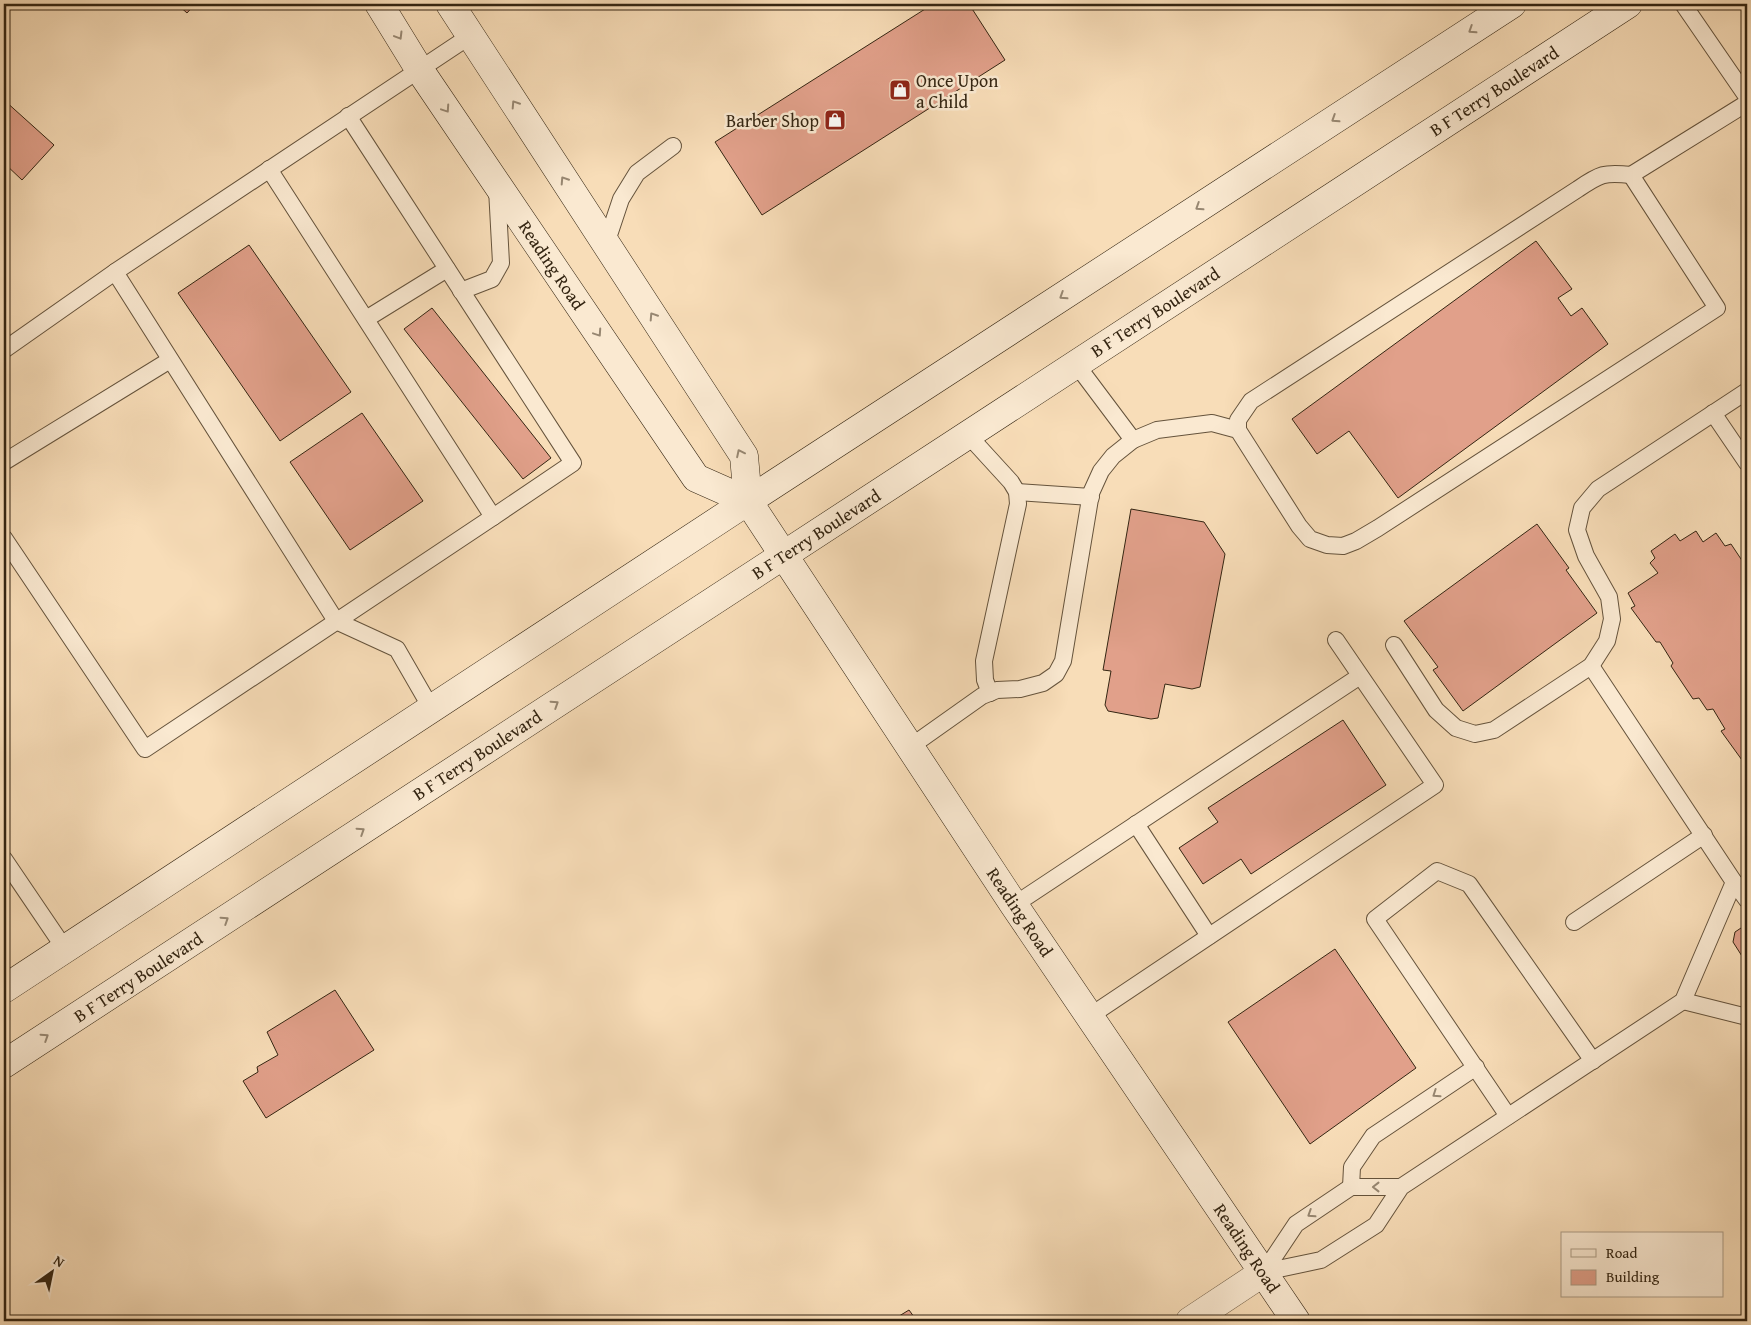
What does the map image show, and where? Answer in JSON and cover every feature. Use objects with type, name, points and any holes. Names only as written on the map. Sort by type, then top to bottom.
[{"type":"main road","name":"Reading Road","points":[[380,4],[419,69],[696,478],[748,501]]},
{"type":"main road","name":"Reading Road","points":[[450,4],[744,456],[748,501],[1014,905],[1296,1321]]},
{"type":"main road","points":[[4,989],[431,708],[1512,4]]},
{"type":"main road","name":"B F Terry Boulevard","points":[[4,1064],[1628,4]]},
{"type":"main road","points":[[1190,1321],[1264,1272]]},
{"type":"lane","points":[[1683,4],[1747,97]]},
{"type":"lane","points":[[4,350],[114,272],[470,36]]},
{"type":"lane","points":[[1631,175],[1717,308],[1356,541],[1343,546],[1327,545],[1310,539],[1298,526],[1238,430],[1238,420],[1251,402],[1599,175],[1617,173],[1631,175],[1747,104]]},
{"type":"lane","points":[[4,538],[145,749],[573,464],[348,116]]},
{"type":"lane","points":[[606,244],[621,199],[637,173],[673,146]]},
{"type":"lane","points":[[269,169],[493,516]]},
{"type":"lane","points":[[461,290],[492,279],[501,263],[497,184]]},
{"type":"lane","points":[[366,319],[447,269]]},
{"type":"lane","points":[[114,272],[336,621],[397,649],[431,708]]},
{"type":"lane","points":[[4,462],[170,360]]},
{"type":"lane","points":[[1076,364],[1133,440]]},
{"type":"lane","points":[[1394,645],[1436,710],[1456,728],[1476,734],[1494,730],[1590,666],[1606,641],[1612,619],[1609,597],[1586,556],[1576,530],[1582,508],[1598,489],[1747,391]]},
{"type":"lane","points":[[1713,413],[1747,463]]},
{"type":"lane","points":[[910,747],[982,696],[996,690],[1020,689],[1043,683],[1056,674],[1063,661],[1090,497],[1102,471],[1113,456],[1133,440],[1157,430],[1212,423],[1238,430]]},
{"type":"lane","points":[[968,435],[1011,482],[1017,492],[1018,504],[984,661],[985,680],[990,693]]},
{"type":"lane","points":[[1017,492],[1090,497]]},
{"type":"lane","points":[[1090,1016],[1435,785],[1336,640]]},
{"type":"lane","points":[[1590,666],[1747,900]]},
{"type":"lane","points":[[1014,905],[1360,676]]},
{"type":"lane","points":[[1136,824],[1209,936]]},
{"type":"lane","points":[[1574,922],[1704,835]]},
{"type":"lane","points":[[6,868],[64,949]]},
{"type":"lane","points":[[1508,1116],[1375,919],[1437,871],[1469,884],[1593,1061]]},
{"type":"lane","points":[[1264,1272],[1321,1260],[1376,1224],[1401,1187],[1683,1002],[1734,882]]},
{"type":"lane","points":[[1683,1002],[1747,1016]]},
{"type":"lane","points":[[1351,1187],[1352,1167],[1373,1136],[1476,1068]]},
{"type":"lane","points":[[1264,1272],[1296,1224],[1351,1187],[1401,1187]]},
{"type":"building","points":[[177,4],[195,4],[187,13]]},
{"type":"building","points":[[933,4],[969,4],[1005,60],[762,215],[715,142]]},
{"type":"building","points":[[4,100],[54,145],[22,180],[4,163]]},
{"type":"building","points":[[1536,241],[1572,289],[1558,298],[1571,316],[1582,308],[1608,344],[1398,498],[1349,431],[1317,454],[1292,419]]},
{"type":"building","points":[[249,245],[351,392],[280,441],[178,293]]},
{"type":"building","points":[[432,308],[551,458],[523,479],[404,329]]},
{"type":"building","points":[[362,413],[423,501],[350,550],[290,462]]},
{"type":"building","points":[[1131,509],[1204,522],[1225,554],[1200,687],[1192,689],[1165,684],[1158,718],[1151,719],[1108,711],[1105,705],[1111,671],[1103,670]]},
{"type":"building","points":[[1537,524],[1569,568],[1566,570],[1597,613],[1463,711],[1433,670],[1438,667],[1404,621]]},
{"type":"building","points":[[1696,531],[1703,542],[1716,533],[1725,546],[1731,544],[1747,568],[1747,767],[1721,731],[1725,729],[1713,709],[1707,710],[1699,698],[1693,699],[1671,666],[1673,663],[1660,642],[1656,642],[1631,608],[1635,606],[1628,593],[1658,573],[1650,563],[1655,558],[1651,551],[1675,534],[1680,541]]},
{"type":"building","points":[[1343,720],[1386,785],[1251,874],[1241,859],[1203,884],[1179,848],[1218,822],[1208,808]]},
{"type":"building","points":[[1747,924],[1747,964],[1733,942],[1735,932]]},
{"type":"building","points":[[1335,949],[1416,1068],[1310,1144],[1228,1022]]},
{"type":"building","points":[[335,990],[374,1050],[266,1118],[243,1081],[258,1072],[257,1067],[278,1055],[267,1032]]},
{"type":"building","points":[[909,1310],[917,1321],[891,1321]]},
{"type":"place","name":"Once Upon a Child","points":[[900,90]]},
{"type":"place","name":"Barber Shop","points":[[835,120]]}]
